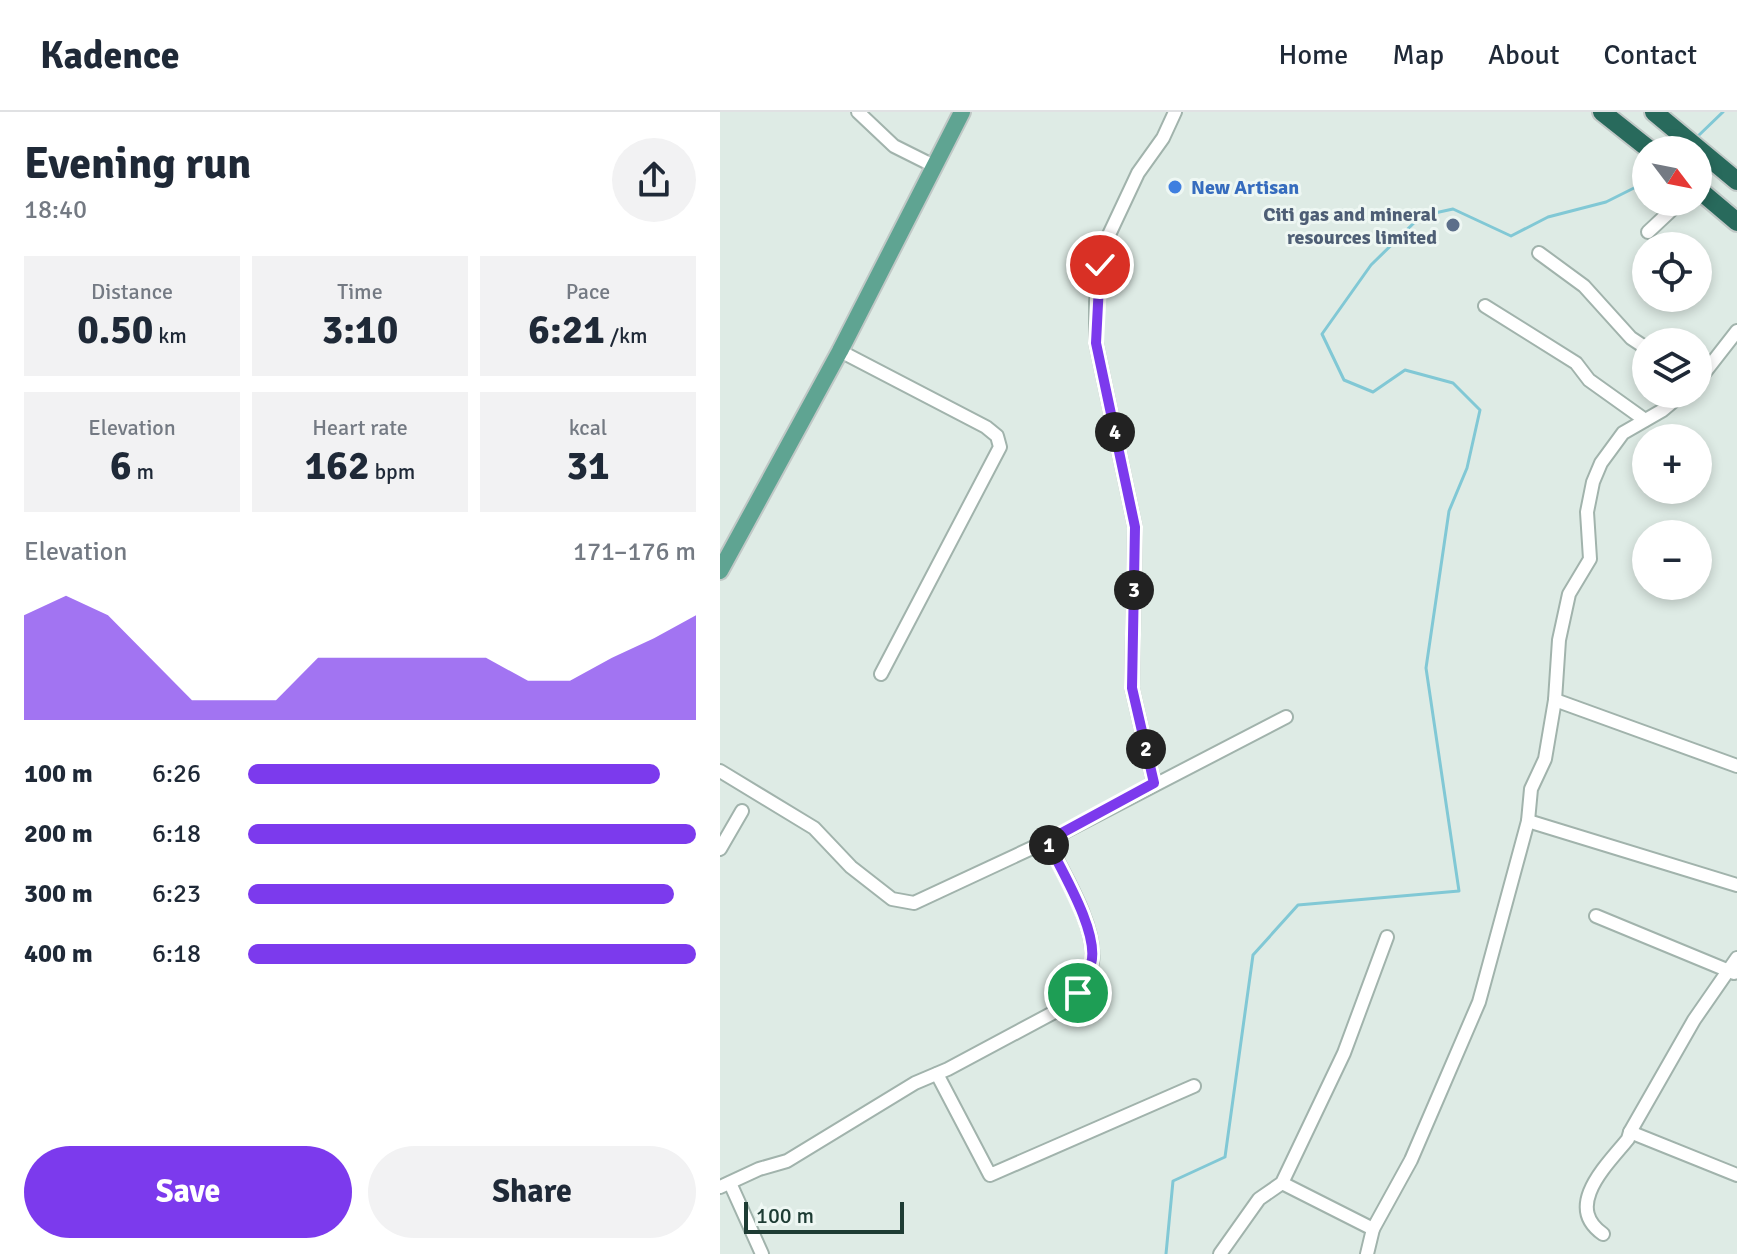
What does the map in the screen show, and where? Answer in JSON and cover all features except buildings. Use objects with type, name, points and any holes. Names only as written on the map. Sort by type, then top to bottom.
[{"type":"highway","points":[[1602,112],[1633,136]]},
{"type":"highway","points":[[1656,114],[1737,181]]},
{"type":"highway","points":[[1712,201],[1737,222]]},
{"type":"main road","points":[[720,571],[840,351],[962,112]]},
{"type":"street","points":[[858,112],[894,146],[934,166]]},
{"type":"street","points":[[1154,783],[1132,688],[1135,527],[1096,343],[1096,302],[1100,265],[1107,239],[1138,173],[1163,138],[1175,112]]},
{"type":"street","points":[[1648,232],[1665,216]]},
{"type":"street","points":[[1539,253],[1584,286],[1632,339]]},
{"type":"street","points":[[1485,306],[1576,363],[1589,380],[1645,420]]},
{"type":"street","points":[[1712,363],[1737,331]]},
{"type":"street","points":[[840,351],[986,427],[997,436],[1000,447],[881,674]]},
{"type":"street","points":[[1367,1254],[1373,1229],[1411,1160],[1479,1002],[1528,821],[1531,789],[1545,759],[1555,700],[1559,640],[1569,594],[1590,559],[1589,494],[1601,463],[1616,441],[1629,427],[1662,408]]},
{"type":"street","points":[[1555,700],[1737,766]]},
{"type":"street","points":[[720,771],[814,828],[851,867],[892,899],[914,903],[1047,841],[1286,717]]},
{"type":"street","points":[[720,849],[742,811]]},
{"type":"street","points":[[1528,821],[1737,885]]},
{"type":"street","points":[[762,1254],[725,1185],[759,1169],[787,1161],[915,1083],[1062,1008],[1078,993],[1092,962],[1089,936],[1082,911],[1047,841]]},
{"type":"street","points":[[1596,916],[1735,974]]},
{"type":"street","points":[[1220,1254],[1259,1199],[1282,1183],[1344,1053],[1387,937]]},
{"type":"street","points":[[1603,1234],[1592,1227],[1588,1216],[1587,1202],[1596,1179],[1630,1132],[1687,1031],[1735,974],[1737,958]]},
{"type":"street","points":[[937,1074],[990,1175],[1194,1086]]},
{"type":"street","points":[[1630,1132],[1737,1175]]},
{"type":"street","points":[[1282,1183],[1373,1229]]},
{"type":"waterway","points":[[1698,136],[1723,112]]},
{"type":"waterway","points":[[1166,1254],[1173,1181],[1225,1157],[1253,955],[1298,905],[1459,891],[1426,668],[1449,511],[1467,468],[1480,410],[1453,383],[1405,370],[1373,392],[1344,380],[1322,334],[1371,265],[1421,216],[1453,209],[1511,236],[1548,217],[1606,202],[1632,189]]},
{"type":"place","name":"New Artisan","points":[[1175,187]]},
{"type":"place","name":"Citi gas and mineral resources limited","points":[[1453,225]]},
{"type":"route","points":[[1078,993],[1092,962],[1089,936],[1082,911],[1047,841],[1154,783],[1132,688],[1135,527],[1096,343],[1100,265]]}]
